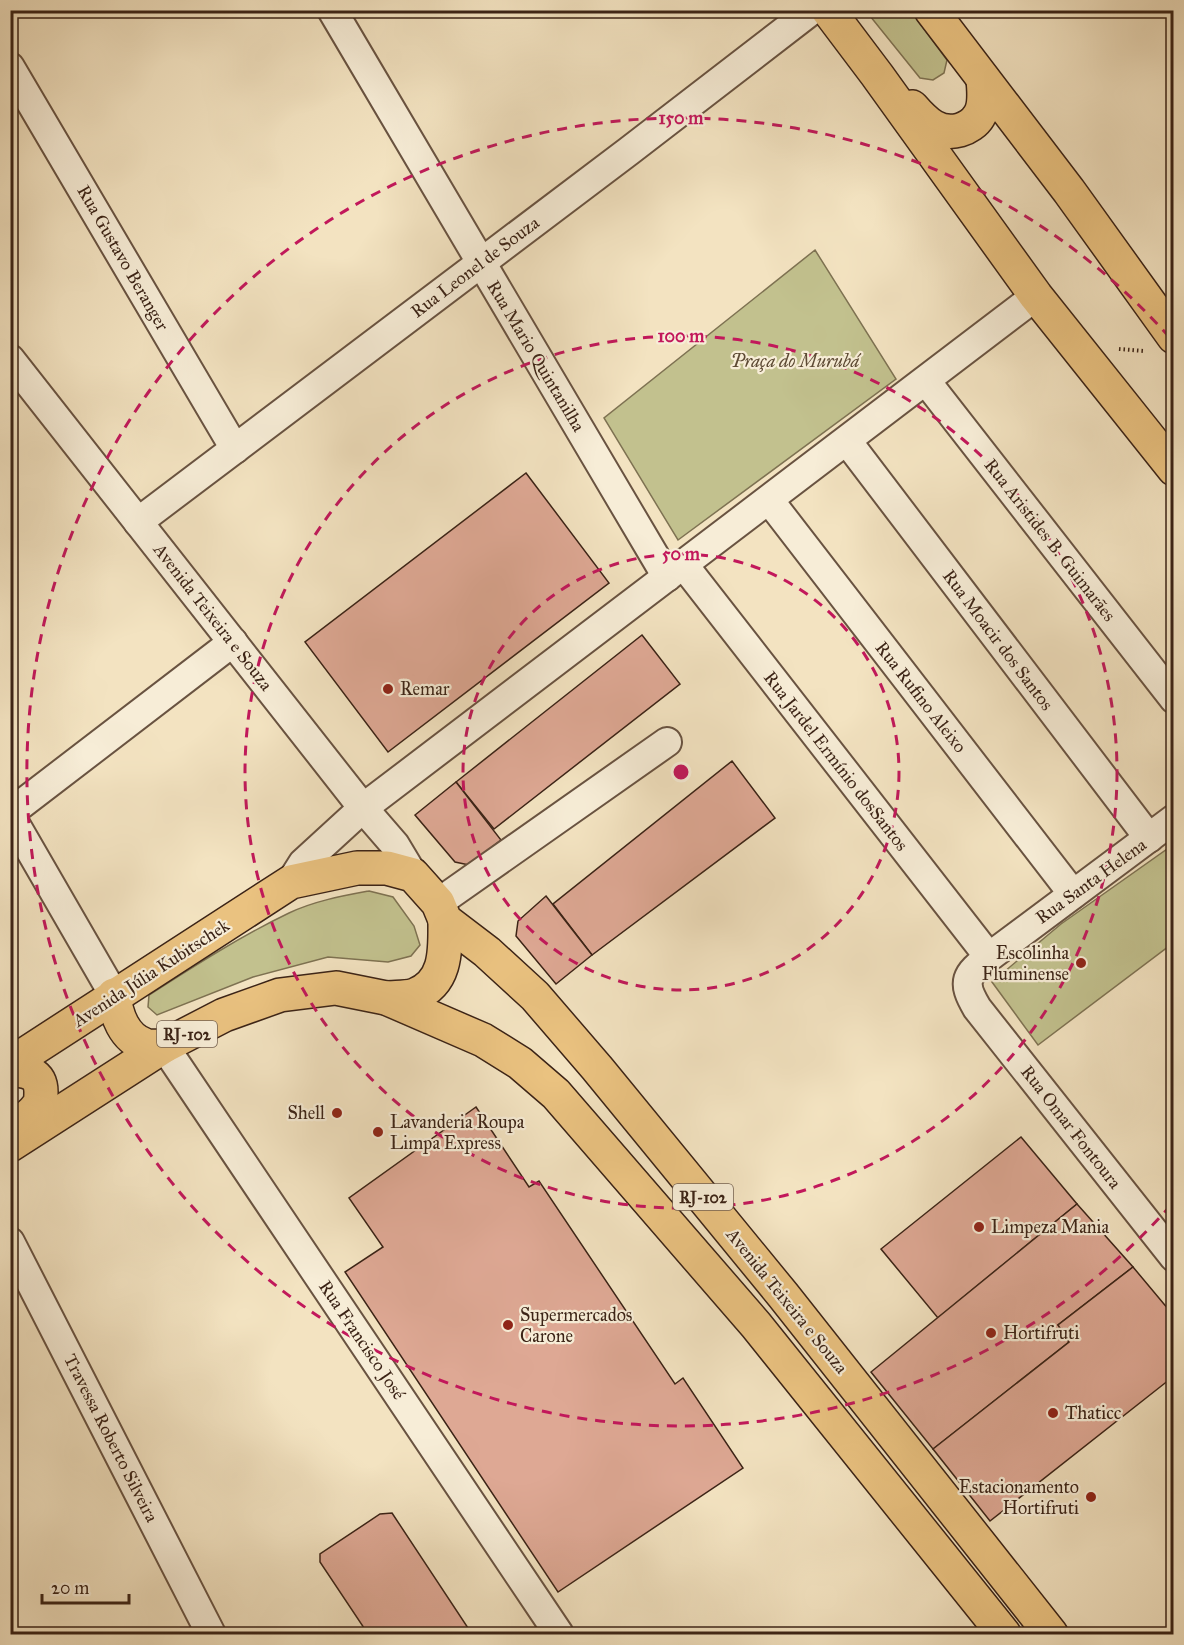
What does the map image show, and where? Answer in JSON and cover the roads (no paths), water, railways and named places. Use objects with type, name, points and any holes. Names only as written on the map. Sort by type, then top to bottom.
[{"type":"main road","points":[[828,10],[878,75],[1036,296],[1173,468]]},
{"type":"main road","points":[[931,10],[1069,191],[1162,344]]},
{"type":"main road","points":[[878,75],[900,93],[923,120],[937,129],[952,132],[967,128],[979,117],[984,101],[983,79]]},
{"type":"main road","points":[[952,178],[957,159],[968,146],[982,136],[997,134],[1013,143],[1045,179],[1069,191]]},
{"type":"main road","points":[[291,882],[357,868],[387,868],[413,875]]},
{"type":"main road","name":"Avenida Teixeira e Souza","points":[[413,875],[441,911],[535,996],[597,1068],[783,1295],[1051,1635]]},
{"type":"main road","name":"Avenida Júlia Kubitschek","points":[[10,1064],[291,882]]},
{"type":"main road","points":[[386,998],[415,995],[436,981],[445,957],[441,911]]},
{"type":"main road","name":"RJ-102","points":[[10,1145],[164,1046],[224,1015],[280,995],[336,988],[386,998],[483,1040],[520,1063],[556,1094],[756,1326],[1004,1635]]},
{"type":"main road","points":[[114,995],[123,1029],[134,1040],[146,1045],[164,1046]]},
{"type":"main road","points":[[10,1070],[24,1070],[33,1074],[39,1081],[41,1098],[38,1107],[10,1130]]},
{"type":"street","name":"Rua Mario Quintanilha","points":[[332,10],[481,262],[675,571]]},
{"type":"street","name":"Rua Leonel de Souza","points":[[138,522],[629,152],[812,10]]},
{"type":"street","name":"Rua Gustavo Beranger","points":[[10,67],[235,449]]},
{"type":"street","points":[[291,882],[303,863],[363,808],[1036,296]]},
{"type":"street","name":"Avenida Teixeira e Souza","points":[[10,359],[363,808],[395,845],[413,875]]},
{"type":"street","name":"Rua Aristides B. Guimarães","points":[[926,381],[1173,699]]},
{"type":"street","name":"Rua Moacir dos Santos","points":[[847,441],[1149,838]]},
{"type":"street","name":"Rua Rufino Aleixo","points":[[769,500],[1073,894]]},
{"type":"street","name":"Rua Jardel Ermínio dosSantos","points":[[675,571],[989,957]]},
{"type":"street","points":[[114,995],[10,814],[232,642]]},
{"type":"street","points":[[441,911],[667,742]]},
{"type":"street","name":"Rua Santa Helena","points":[[970,996],[967,981],[972,970],[1173,821]]},
{"type":"street","name":"Rua Omar Fontoura","points":[[970,996],[977,1008],[1173,1257]]},
{"type":"street","name":"Rua Francisco José","points":[[164,1046],[559,1635]]},
{"type":"street","name":"Travessa Roberto Silveira","points":[[10,1242],[211,1635]]},
{"type":"place","name":"Remar","points":[[388,689]]},
{"type":"place","name":"Escolinha Fluminense","points":[[1081,963]]},
{"type":"place","name":"Shell","points":[[337,1113]]},
{"type":"place","name":"Lavanderia Roupa Limpa Express","points":[[378,1132]]},
{"type":"place","name":"Limpeza Mania","points":[[979,1227]]},
{"type":"place","name":"Supermercados Carone","points":[[508,1325]]},
{"type":"place","name":"Hortifruti","points":[[991,1333]]},
{"type":"place","name":"Thaticc","points":[[1053,1413]]},
{"type":"place","name":"Estacionamento Hortifruti","points":[[1091,1497]]},
{"type":"park label","name":"Praça do Murubá","points":[[795,361]]}]
